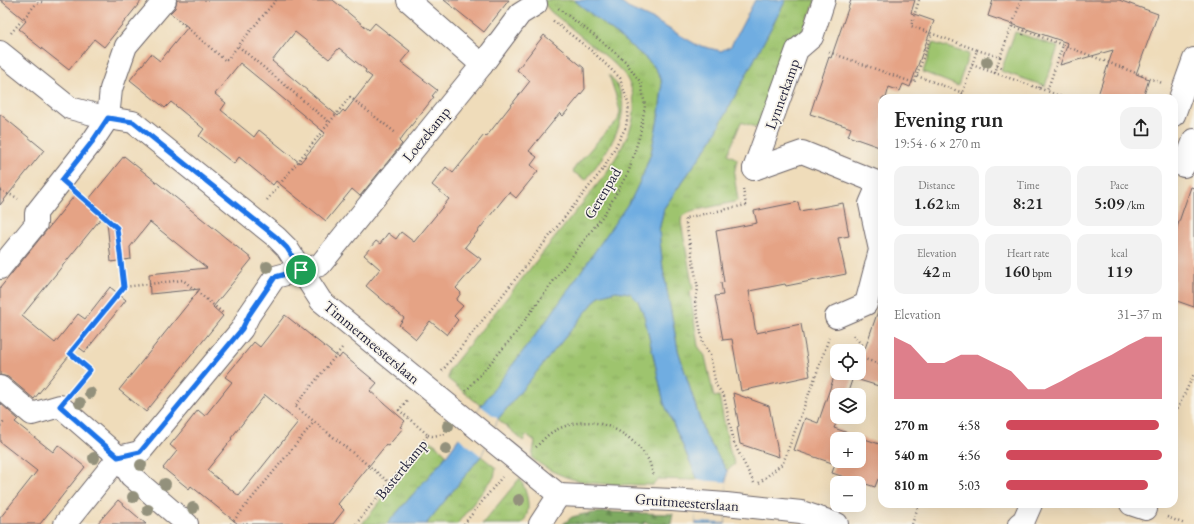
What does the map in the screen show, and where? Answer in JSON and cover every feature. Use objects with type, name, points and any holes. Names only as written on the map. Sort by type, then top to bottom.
[{"type":"street","points":[[408,0],[482,65]]},
{"type":"street","name":"Lynnerkamp","points":[[754,169],[797,50],[812,36],[824,0]]},
{"type":"street","points":[[0,268],[36,224],[36,213],[92,142],[108,118],[111,89],[126,46],[163,3]]},
{"type":"street","name":"Loezekamp","points":[[301,270],[320,265],[482,65],[520,14],[536,4]]},
{"type":"street","name":"Timmermeesterslaan","points":[[5,42],[70,108],[108,118],[133,122],[276,237],[287,248],[321,301],[559,495]]},
{"type":"street","points":[[1178,104],[1194,59]]},
{"type":"street","points":[[1178,164],[1184,166],[1194,140]]},
{"type":"street","points":[[754,169],[802,152],[878,182]]},
{"type":"street","points":[[878,189],[870,204],[878,241]]},
{"type":"street","points":[[836,317],[866,304],[878,258]]},
{"type":"street","points":[[65,524],[118,457],[140,452],[242,329],[249,315],[275,277],[301,270]]},
{"type":"street","points":[[0,388],[32,414],[60,406],[118,457],[131,476],[187,524]]},
{"type":"street","points":[[540,524],[559,495]]},
{"type":"street","name":"Gruitmeesterslaan","points":[[559,495],[726,504],[802,512],[837,524]]},
{"type":"street","points":[[1019,524],[1024,520],[1029,508]]},
{"type":"path","points":[[5,42],[36,4],[44,0]]},
{"type":"path","points":[[163,3],[226,61],[276,0]]},
{"type":"path","points":[[919,0],[911,26],[1000,57]]},
{"type":"path","points":[[995,72],[1021,0]]},
{"type":"path","name":"Gerenpad","points":[[425,386],[604,168],[626,127],[629,106],[620,78],[593,52],[553,21],[536,4]]},
{"type":"path","name":"Gerenpad","points":[[462,396],[512,338],[605,213],[629,171],[640,134],[645,106],[641,83],[625,61],[558,8]]},
{"type":"path","points":[[1012,26],[1183,91]]},
{"type":"path","points":[[1023,35],[1025,30]]},
{"type":"path","points":[[804,44],[914,83],[932,34]]},
{"type":"path","points":[[1047,91],[1059,52],[1063,45]]},
{"type":"path","points":[[238,46],[329,122]]},
{"type":"path","points":[[917,76],[963,93],[977,50]]},
{"type":"path","points":[[972,65],[1054,94]]},
{"type":"path","points":[[997,66],[1002,68]]},
{"type":"path","points":[[1039,88],[1041,84]]},
{"type":"path","points":[[267,200],[350,97],[415,148]]},
{"type":"path","points":[[754,169],[743,189],[746,205],[686,218],[698,289],[695,301],[703,344],[710,355],[716,385],[724,396],[734,443],[755,486],[783,463],[836,317]]},
{"type":"path","points":[[62,180],[117,228],[124,287]]},
{"type":"path","points":[[60,406],[90,370],[70,353],[124,287],[183,280],[242,329]]},
{"type":"path","points":[[342,348],[295,406],[390,483]]},
{"type":"path","points":[[866,359],[878,364]]},
{"type":"path","points":[[1178,408],[1194,374]]},
{"type":"path","name":"Bastertkamp","points":[[356,524],[428,435],[399,410],[425,386]]},
{"type":"path","points":[[232,524],[314,422]]},
{"type":"path","points":[[464,524],[530,452],[553,431],[572,424],[592,422],[608,425],[622,433],[638,445],[648,461],[656,483]]},
{"type":"path","points":[[912,524],[918,508]]},
{"type":"green space","points":[[543,0],[574,0],[652,64],[661,79],[662,89],[659,114],[651,153],[632,198],[550,316],[481,406],[448,379],[449,370],[605,175],[625,141],[634,115],[633,94],[624,74],[607,57],[551,12]]},
{"type":"green space","points":[[786,0],[816,0],[761,129],[741,122],[728,154],[737,159],[734,175],[738,200],[692,211],[682,216],[681,222],[693,289],[690,292],[698,346],[705,356],[714,397],[719,396],[730,452],[735,464],[727,471],[704,433],[678,350],[663,269],[659,231],[664,208],[711,141]]},
{"type":"green space","points":[[1015,32],[1058,47],[1045,86],[1001,71]]},
{"type":"green space","points":[[933,43],[969,54],[958,86],[923,72]]},
{"type":"green space","points":[[609,75],[618,88],[622,102],[622,116],[618,129],[611,143],[586,180],[573,172],[575,167],[618,120],[620,111]]},
{"type":"green space","points":[[616,291],[630,293],[638,301],[644,315],[664,403],[698,480],[659,479],[653,485],[607,484],[572,479],[549,470],[532,458],[535,441],[527,435],[523,441],[498,419],[599,296]]},
{"type":"green space","points":[[431,441],[446,454],[443,460],[387,524],[362,524],[428,443]]},
{"type":"green space","points":[[481,456],[496,468],[494,477],[457,524],[426,524]]},
{"type":"green space","points":[[520,478],[528,501],[527,513],[522,524],[482,524]]},
{"type":"green space","points":[[604,512],[673,514],[671,524],[654,524],[644,522],[644,524],[563,524],[572,517]]},
{"type":"water","points":[[574,0],[618,0],[628,8],[652,19],[697,45],[721,51],[731,46],[755,0],[786,0],[711,141],[664,208],[659,231],[663,269],[678,350],[704,433],[727,471],[725,524],[696,524],[698,480],[664,403],[644,315],[638,301],[630,293],[616,291],[599,296],[498,419],[481,456],[426,524],[387,524],[443,460],[481,406],[550,316],[632,198],[651,153],[659,114],[662,89],[661,79],[657,71],[642,55]]},
{"type":"pier","points":[[481,406],[498,419],[481,456],[458,437]]},
{"type":"pier","points":[[696,480],[727,482],[725,523],[696,522]]},
{"type":"building","points":[[0,0],[142,0],[104,47],[94,39],[69,70],[19,29],[26,21]]},
{"type":"building","points":[[177,0],[333,0],[369,30],[375,23],[410,51],[401,62],[437,90],[432,96],[434,97],[399,141],[402,144],[360,196],[352,189],[326,221],[276,181],[273,185],[239,157],[234,164],[199,136],[204,129],[171,102],[165,108],[130,80],[151,54],[160,61],[188,27],[170,13],[175,8]],"holes":[[[295,32],[329,59],[339,48],[366,70],[365,72],[372,77],[345,112],[343,110],[338,116],[272,61]],[[240,63],[325,133],[300,163],[259,130],[254,137],[221,110],[226,103],[215,94]]]},
{"type":"building","points":[[444,0],[509,0],[484,32]]},
{"type":"building","points":[[851,0],[915,0],[911,13],[934,21],[910,87],[903,84],[900,91],[889,87],[887,94],[878,94],[878,147],[848,136],[851,128],[810,114],[829,57],[831,58]]},
{"type":"building","points":[[993,0],[1119,0],[1158,14],[1136,74],[1149,79],[1144,94],[1098,94],[1113,50],[1060,65],[1068,43],[988,16]]},
{"type":"building","points":[[544,35],[584,68],[585,89],[563,116],[560,113],[529,151],[537,157],[531,165],[538,171],[516,198],[509,192],[465,247],[481,259],[456,288],[461,293],[456,300],[463,306],[454,316],[458,320],[447,335],[430,321],[416,339],[399,325],[404,318],[366,286],[380,269],[364,255],[376,241],[380,244],[388,233],[396,239],[401,232],[414,242],[449,199],[432,185],[446,167],[453,173],[484,135],[486,137],[530,81],[517,70]]},
{"type":"building","points":[[0,114],[44,150],[0,205]]},
{"type":"building","points":[[124,156],[252,259],[213,307],[223,316],[146,412],[119,390],[200,289],[150,294],[149,274],[207,268],[150,222],[130,247],[131,259],[111,262],[106,212],[22,316],[55,343],[78,314],[85,319],[110,287],[126,300],[85,352],[77,346],[34,399],[8,377],[0,375],[0,288],[75,195],[85,204]]},
{"type":"building","points":[[1191,187],[1194,188],[1194,307],[1178,301],[1178,224]]},
{"type":"building","points":[[798,202],[800,211],[843,203],[849,236],[838,238],[846,274],[786,286],[785,284],[749,291],[756,333],[801,324],[810,376],[741,391],[732,339],[723,340],[715,296],[723,295],[721,283],[724,282],[716,231],[757,223],[754,211]]},
{"type":"building","points":[[878,311],[878,386],[859,380],[866,380],[866,346]]},
{"type":"building","points":[[285,315],[339,358],[342,354],[377,383],[370,391],[405,421],[400,427],[403,428],[388,446],[386,445],[338,504],[344,510],[333,524],[238,524],[191,486],[189,489],[163,468],[177,451],[170,445],[198,410],[205,416],[232,382],[225,377],[254,342],[260,347]],"holes":[[[265,395],[298,422],[239,496],[207,470]]]},
{"type":"building","points":[[833,380],[852,380],[849,388],[830,388]]},
{"type":"building","points":[[830,388],[830,424],[836,424],[834,428],[845,432],[830,432],[830,462],[794,450],[805,418],[818,423]]},
{"type":"building","points":[[733,393],[769,406],[779,457],[740,444],[737,427],[739,426]]},
{"type":"building","points":[[0,403],[18,419],[15,422],[53,452],[58,445],[85,467],[40,524],[0,524],[0,518],[37,471],[0,442]]},
{"type":"building","points":[[866,439],[878,444],[878,479],[875,487],[866,484],[866,476],[841,476],[832,473],[834,468],[866,468]]},
{"type":"building","points":[[118,500],[146,524],[97,524]]},
{"type":"route","points":[[108,118],[133,122],[276,237],[287,248],[301,270],[275,277],[249,315],[242,329],[140,452],[118,457],[60,406],[90,370],[70,353],[124,287],[117,228],[62,180],[92,142],[108,118]]}]
